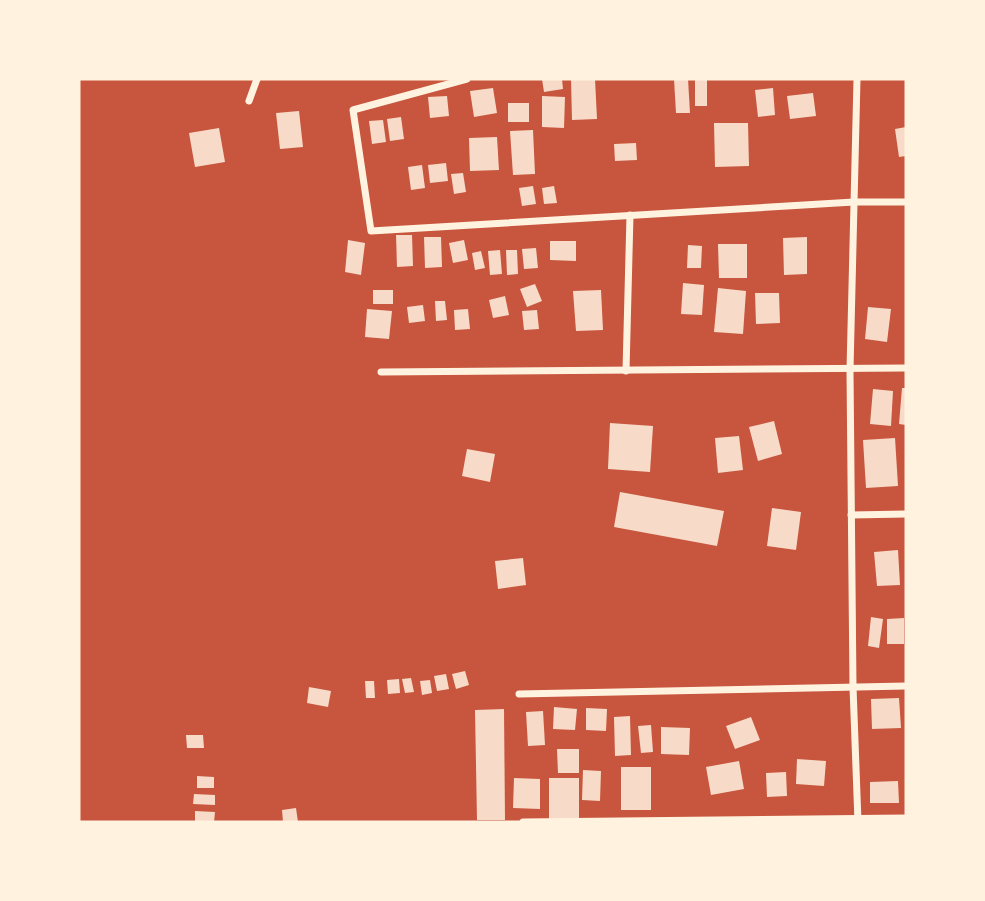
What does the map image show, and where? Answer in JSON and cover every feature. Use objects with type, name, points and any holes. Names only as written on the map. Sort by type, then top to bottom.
[{"type":"street","points":[[249,101],[257,79]]},
{"type":"street","points":[[467,79],[353,110],[371,231],[854,202],[906,202]]},
{"type":"street","points":[[857,79],[850,370],[853,687],[858,820]]},
{"type":"street","points":[[626,371],[631,215]]},
{"type":"street","points":[[381,372],[906,368]]},
{"type":"street","points":[[851,514],[906,514]]},
{"type":"street","points":[[519,694],[906,686]]},
{"type":"street","points":[[523,822],[906,818]]},
{"type":"building","points":[[542,79],[562,79],[563,89],[544,92]]},
{"type":"building","points":[[571,79],[595,79],[597,119],[572,120]]},
{"type":"building","points":[[674,79],[688,79],[690,113],[676,113]]},
{"type":"building","points":[[695,79],[707,79],[707,106],[695,106]]},
{"type":"building","points":[[493,88],[497,113],[474,117],[470,91]]},
{"type":"building","points":[[773,88],[775,115],[758,117],[755,90]]},
{"type":"building","points":[[813,93],[816,116],[790,119],[787,96]]},
{"type":"building","points":[[447,96],[449,116],[430,118],[428,97]]},
{"type":"building","points":[[542,96],[565,97],[564,128],[542,127]]},
{"type":"building","points":[[508,103],[529,103],[529,122],[508,122]]},
{"type":"building","points":[[299,111],[303,147],[280,149],[276,113]]},
{"type":"building","points":[[401,117],[404,139],[390,141],[387,119]]},
{"type":"building","points":[[383,120],[386,142],[372,144],[369,121]]},
{"type":"building","points":[[714,123],[748,123],[749,166],[715,167]]},
{"type":"building","points":[[906,127],[906,156],[899,157],[895,129]]},
{"type":"building","points":[[219,128],[225,162],[195,167],[189,133]]},
{"type":"building","points":[[533,130],[535,174],[513,175],[510,131]]},
{"type":"building","points":[[497,137],[499,170],[470,171],[469,138]]},
{"type":"building","points":[[636,143],[637,160],[615,161],[614,144]]},
{"type":"building","points":[[446,163],[448,181],[430,183],[428,165]]},
{"type":"building","points":[[422,165],[425,188],[411,190],[408,167]]},
{"type":"building","points":[[463,173],[466,192],[454,194],[451,174]]},
{"type":"building","points":[[533,186],[536,204],[522,206],[519,188]]},
{"type":"building","points":[[554,186],[557,203],[544,204],[542,188]]},
{"type":"building","points":[[396,235],[412,235],[413,266],[397,267]]},
{"type":"building","points":[[424,237],[441,237],[442,267],[425,268]]},
{"type":"building","points":[[807,237],[807,274],[784,275],[783,238]]},
{"type":"building","points":[[348,240],[365,243],[361,275],[345,272]]},
{"type":"building","points":[[464,240],[468,260],[453,263],[449,243]]},
{"type":"building","points":[[550,241],[576,241],[576,261],[550,260]]},
{"type":"building","points":[[718,244],[747,244],[747,278],[719,278]]},
{"type":"building","points":[[688,245],[702,246],[701,268],[687,268]]},
{"type":"building","points":[[536,248],[538,268],[524,269],[522,249]]},
{"type":"building","points":[[500,250],[502,274],[490,275],[488,251]]},
{"type":"building","points":[[506,250],[517,250],[518,274],[507,275]]},
{"type":"building","points":[[481,251],[485,268],[475,270],[472,253]]},
{"type":"building","points":[[683,283],[704,285],[702,315],[681,314]]},
{"type":"building","points":[[535,284],[542,301],[527,307],[520,289]]},
{"type":"building","points":[[718,288],[746,291],[743,334],[714,332]]},
{"type":"building","points":[[373,290],[393,290],[393,304],[373,304]]},
{"type":"building","points":[[601,290],[603,330],[576,331],[573,291]]},
{"type":"building","points":[[755,293],[779,293],[780,323],[756,324]]},
{"type":"building","points":[[505,296],[509,315],[493,318],[489,300]]},
{"type":"building","points":[[435,301],[445,301],[447,320],[436,321]]},
{"type":"building","points":[[423,305],[425,321],[409,323],[407,307]]},
{"type":"building","points":[[868,307],[891,309],[887,342],[865,339]]},
{"type":"building","points":[[367,309],[392,311],[389,339],[365,337]]},
{"type":"building","points":[[468,309],[470,329],[455,330],[454,310]]},
{"type":"building","points":[[537,310],[539,329],[524,330],[522,311]]},
{"type":"building","points":[[902,388],[906,388],[906,425],[899,424]]},
{"type":"building","points":[[873,389],[893,391],[891,426],[870,424]]},
{"type":"building","points":[[774,421],[782,454],[758,461],[749,427]]},
{"type":"building","points":[[610,423],[653,426],[650,472],[608,469]]},
{"type":"building","points":[[739,436],[743,470],[718,473],[715,438]]},
{"type":"building","points":[[895,438],[898,486],[866,488],[863,440]]},
{"type":"building","points":[[467,449],[495,454],[490,482],[462,476]]},
{"type":"building","points":[[620,492],[724,511],[717,546],[614,527]]},
{"type":"building","points":[[772,508],[801,512],[796,550],[767,546]]},
{"type":"building","points":[[898,550],[900,585],[877,586],[874,552]]},
{"type":"building","points":[[523,558],[526,585],[498,589],[495,561]]},
{"type":"building","points":[[871,617],[883,619],[879,648],[868,646]]},
{"type":"building","points":[[904,618],[904,644],[887,644],[887,619]]},
{"type":"building","points":[[465,671],[469,685],[456,689],[452,674]]},
{"type":"building","points":[[446,674],[449,689],[437,691],[434,676]]},
{"type":"building","points":[[411,678],[414,692],[405,693],[402,679]]},
{"type":"building","points":[[399,679],[400,693],[388,694],[387,680]]},
{"type":"building","points":[[430,680],[432,693],[422,695],[420,681]]},
{"type":"building","points":[[365,681],[374,681],[375,698],[366,698]]},
{"type":"building","points":[[309,687],[331,691],[328,707],[307,703]]},
{"type":"building","points":[[899,698],[901,728],[872,729],[871,699]]},
{"type":"building","points":[[554,707],[577,709],[575,730],[553,729]]},
{"type":"building","points":[[586,708],[607,709],[606,731],[586,730]]},
{"type":"building","points":[[504,709],[505,820],[477,820],[475,710]]},
{"type":"building","points":[[543,711],[545,745],[528,746],[526,712]]},
{"type":"building","points":[[630,716],[631,755],[615,756],[614,717]]},
{"type":"building","points":[[751,717],[760,740],[735,749],[726,726]]},
{"type":"building","points":[[651,725],[653,752],[641,753],[638,726]]},
{"type":"building","points":[[661,727],[690,728],[689,755],[661,754]]},
{"type":"building","points":[[186,735],[203,735],[204,748],[187,748]]},
{"type":"building","points":[[557,749],[579,749],[579,773],[558,773]]},
{"type":"building","points":[[797,759],[826,761],[824,786],[796,784]]},
{"type":"building","points":[[739,761],[744,789],[711,795],[706,767]]},
{"type":"building","points":[[621,767],[651,767],[651,810],[621,810]]},
{"type":"building","points":[[583,770],[601,771],[600,801],[582,800]]},
{"type":"building","points":[[786,772],[787,796],[767,797],[766,773]]},
{"type":"building","points":[[197,776],[214,777],[214,788],[197,788]]},
{"type":"building","points":[[514,778],[540,779],[540,809],[513,808]]},
{"type":"building","points":[[549,778],[579,778],[579,822],[549,822]]},
{"type":"building","points":[[898,781],[899,803],[870,803],[870,782]]},
{"type":"building","points":[[194,794],[215,795],[215,805],[193,804]]},
{"type":"building","points":[[296,808],[298,822],[283,822],[282,810]]},
{"type":"building","points":[[195,811],[215,812],[214,822],[195,822]]}]
